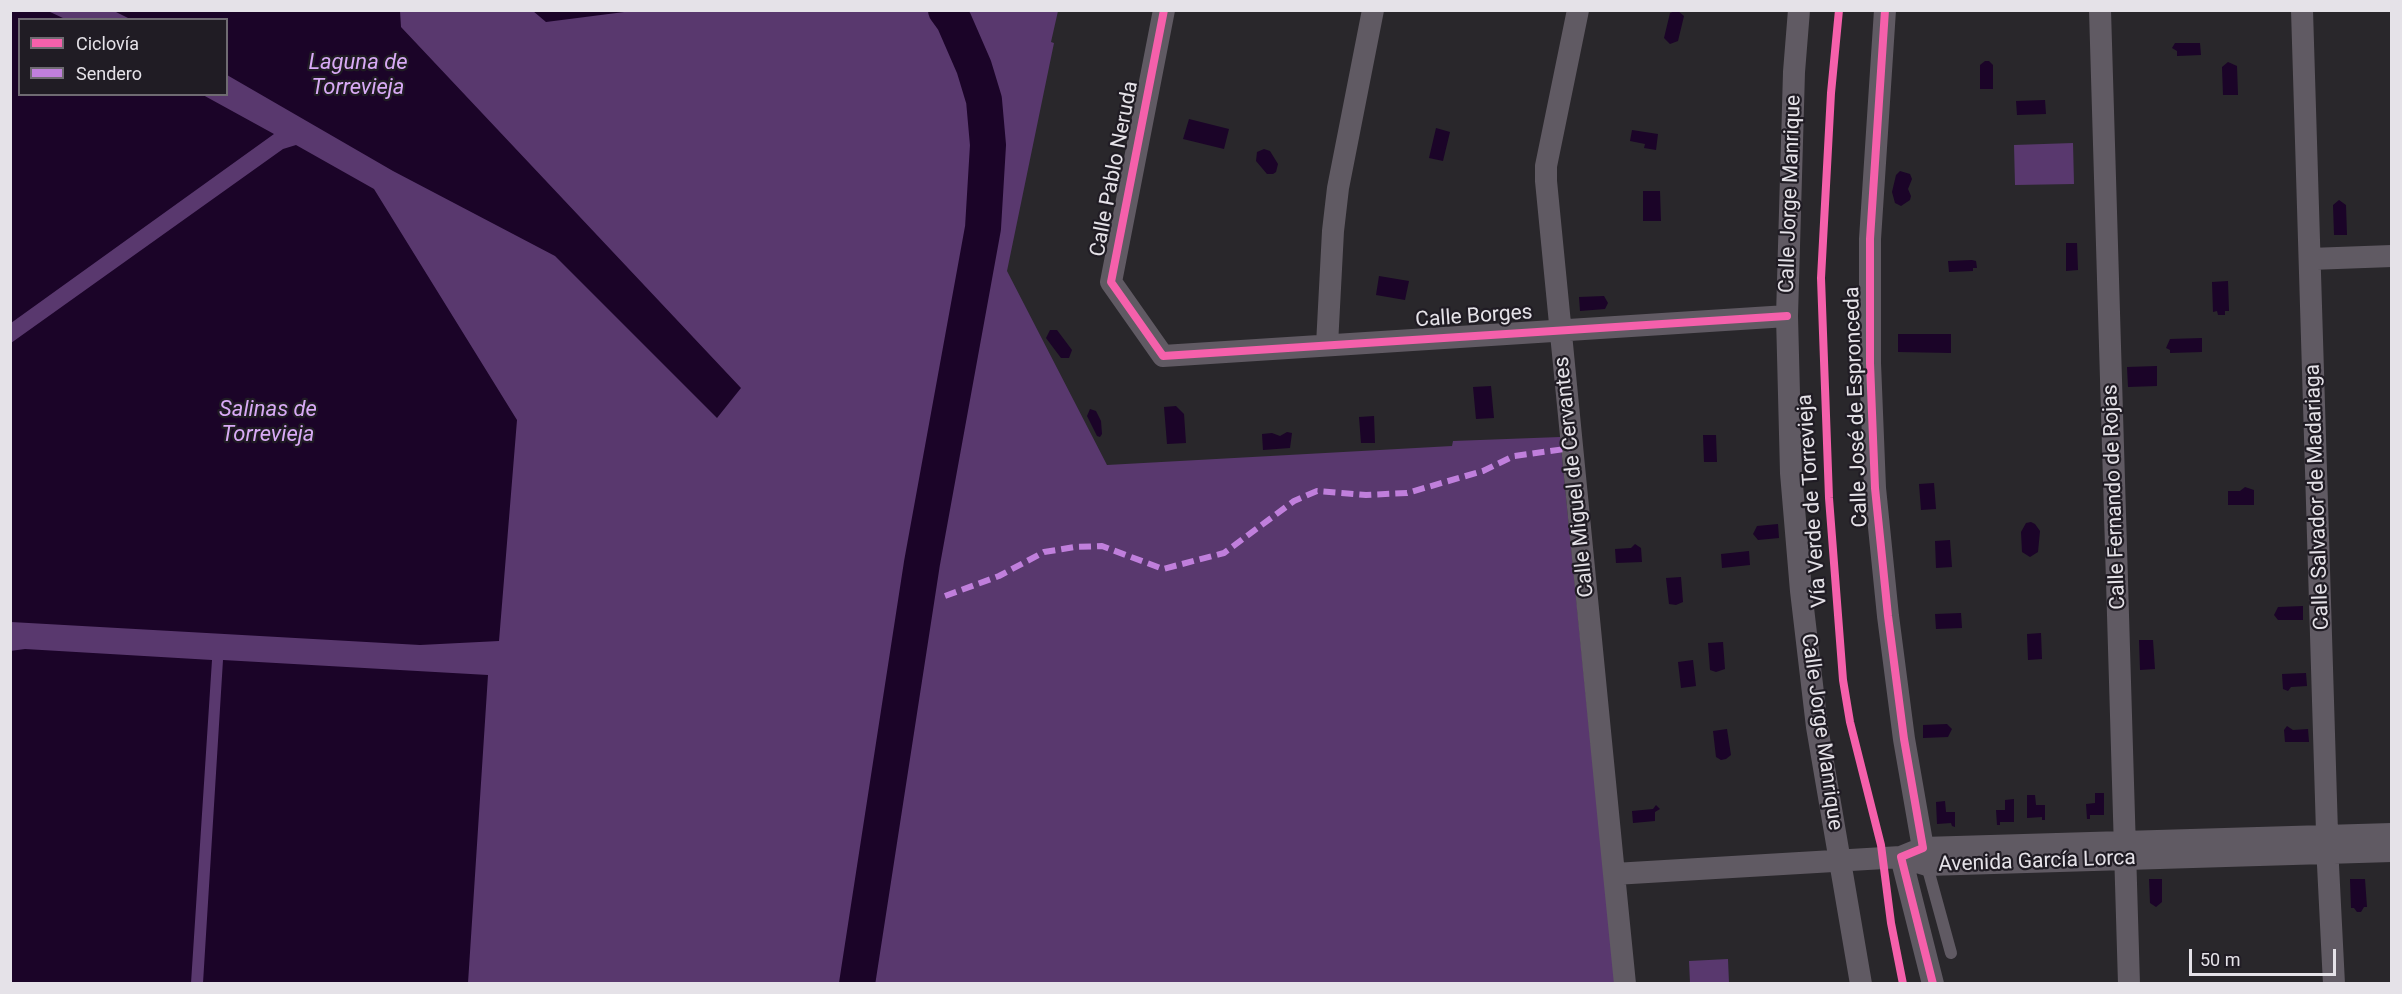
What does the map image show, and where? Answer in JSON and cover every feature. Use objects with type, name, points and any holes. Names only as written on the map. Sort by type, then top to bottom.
[{"type":"street","name":"Calle Pablo Neruda","points":[[1163,356],[1111,282],[1164,10]]},
{"type":"street","points":[[1327,345],[1337,198],[1373,10]]},
{"type":"street","name":"Calle Miguel de Cervantes","points":[[1578,10],[1546,166],[1614,874]]},
{"type":"street","name":"Calle Jorge Manrique","points":[[1799,10],[1794,72],[1787,316],[1789,432],[1794,520],[1817,727],[1861,984]]},
{"type":"street","name":"Calle José de Espronceda","points":[[1885,10],[1870,239],[1870,363],[1875,477],[1888,616],[1904,739],[1925,856]]},
{"type":"street","name":"Calle Fernando de Rojas","points":[[2100,10],[2130,984]]},
{"type":"street","name":"Calle Salvador de Madariaga","points":[[2302,10],[2334,984]]},
{"type":"street","points":[[2310,259],[2391,256]]},
{"type":"street","name":"Calle Borges","points":[[1163,356],[1787,316]]},
{"type":"street","name":"Avenida García Lorca","points":[[2328,845],[2391,834]]},
{"type":"street","name":"Avenida García Lorca","points":[[1614,874],[1925,856],[2328,845],[2391,851]]},
{"type":"street","points":[[1902,857],[1933,984]]},
{"type":"street","points":[[1614,874],[1625,984]]},
{"type":"lane","points":[[1925,856],[1951,953]]},
{"type":"shaded area","points":[[10,11],[1058,11],[1051,42],[1054,43],[1007,271],[1107,465],[1452,446],[1453,441],[1560,437],[1615,983],[11,983]]},
{"type":"shaded area","points":[[2073,143],[2074,184],[2015,185],[2014,145]]},
{"type":"shaded area","points":[[1728,959],[1729,983],[1690,983],[1689,961]]},
{"type":"water","points":[[11,10],[48,11],[63,18],[18,18],[18,96],[205,96],[274,134],[11,323]]},
{"type":"water","name":"Laguna de Torrevieja","points":[[114,11],[400,11],[401,27],[741,388],[717,418],[555,256],[393,171],[228,76],[228,18],[128,18]]},
{"type":"water","points":[[533,11],[632,11],[546,22]]},
{"type":"water","points":[[1675,11],[1684,16],[1678,41],[1670,44],[1664,38],[1670,13]]},
{"type":"water","points":[[2175,43],[2200,43],[2201,55],[2177,56],[2177,51],[2172,48]]},
{"type":"water","points":[[1985,61],[1993,65],[1993,89],[1980,89],[1980,65]]},
{"type":"water","points":[[2228,62],[2237,66],[2238,95],[2223,95],[2222,67]]},
{"type":"water","points":[[2045,100],[2046,114],[2017,115],[2016,101]]},
{"type":"water","points":[[1189,119],[1229,129],[1224,149],[1183,139]]},
{"type":"water","points":[[1436,128],[1450,132],[1443,161],[1429,158]]},
{"type":"water","points":[[1632,130],[1658,134],[1656,150],[1644,148],[1645,144],[1630,141]]},
{"type":"water","name":"Salinas de Torrevieja","points":[[296,145],[374,189],[517,420],[499,641],[420,645],[11,622],[11,343],[283,149]]},
{"type":"water","points":[[1264,149],[1270,151],[1278,164],[1273,174],[1267,174],[1256,161],[1257,152]]},
{"type":"water","points":[[1900,171],[1910,174],[1912,179],[1908,189],[1910,200],[1901,206],[1895,203],[1892,192],[1896,175]]},
{"type":"water","points":[[1643,191],[1660,191],[1661,221],[1643,221]]},
{"type":"water","points":[[2339,200],[2346,205],[2347,235],[2334,235],[2333,205]]},
{"type":"water","points":[[2066,243],[2077,243],[2078,270],[2066,271]]},
{"type":"water","points":[[1948,261],[1976,261],[1977,268],[1973,268],[1973,271],[1949,272]]},
{"type":"water","points":[[1379,276],[1409,281],[1405,300],[1376,295]]},
{"type":"water","points":[[2228,281],[2229,311],[2225,311],[2225,315],[2218,315],[2217,311],[2213,312],[2212,282]]},
{"type":"water","points":[[1604,296],[1608,303],[1605,309],[1580,311],[1579,297]]},
{"type":"water","points":[[1050,330],[1057,330],[1072,350],[1069,358],[1061,358],[1046,338]]},
{"type":"water","points":[[1898,334],[1951,334],[1951,353],[1898,352]]},
{"type":"water","points":[[2202,338],[2202,352],[2170,353],[2170,350],[2166,348],[2170,339]]},
{"type":"water","points":[[2157,366],[2157,386],[2128,387],[2127,367]]},
{"type":"water","points":[[1491,386],[1494,418],[1476,419],[1473,387]]},
{"type":"water","points":[[1176,406],[1184,414],[1186,443],[1167,444],[1164,407]]},
{"type":"water","points":[[1090,409],[1096,411],[1101,421],[1102,434],[1100,437],[1097,436],[1087,416]]},
{"type":"water","points":[[1374,416],[1375,443],[1361,443],[1359,417]]},
{"type":"water","points":[[1287,432],[1292,433],[1290,448],[1263,450],[1262,434],[1272,433],[1280,436]]},
{"type":"water","points":[[1703,435],[1716,435],[1717,462],[1704,462]]},
{"type":"water","points":[[1934,483],[1936,509],[1921,510],[1919,484]]},
{"type":"water","points":[[2245,487],[2254,490],[2254,505],[2228,505],[2228,491],[2240,491]]},
{"type":"water","points":[[2031,522],[2040,531],[2038,552],[2030,557],[2022,552],[2021,532],[2026,523]]},
{"type":"water","points":[[1778,524],[1779,538],[1758,540],[1753,534],[1757,526]]},
{"type":"water","points":[[1950,540],[1952,567],[1936,568],[1935,541]]},
{"type":"water","points":[[1635,544],[1641,548],[1642,562],[1616,563],[1615,549],[1631,548]]},
{"type":"water","points":[[1749,551],[1750,565],[1722,568],[1721,554]]},
{"type":"water","points":[[1681,577],[1683,602],[1676,605],[1669,604],[1666,578]]},
{"type":"water","points":[[2303,606],[2303,620],[2278,620],[2274,615],[2278,607]]},
{"type":"water","points":[[1961,613],[1962,628],[1936,629],[1935,614]]},
{"type":"water","points":[[2041,633],[2042,659],[2028,660],[2027,634]]},
{"type":"water","points":[[2139,640],[2153,640],[2155,669],[2140,670]]},
{"type":"water","points":[[1723,642],[1725,669],[1716,672],[1710,670],[1708,643]]},
{"type":"water","points":[[25,649],[212,660],[191,983],[11,983],[10,651]]},
{"type":"water","points":[[223,660],[488,675],[468,983],[203,983]]},
{"type":"water","points":[[1693,660],[1696,686],[1681,688],[1678,662]]},
{"type":"water","points":[[2306,673],[2307,686],[2291,687],[2288,691],[2283,689],[2282,674]]},
{"type":"water","points":[[1947,724],[1952,729],[1948,737],[1923,738],[1923,725]]},
{"type":"water","points":[[2287,726],[2293,730],[2308,729],[2309,742],[2285,742],[2284,730]]},
{"type":"water","points":[[1727,729],[1731,755],[1721,760],[1716,757],[1713,731]]},
{"type":"water","points":[[2095,793],[2104,793],[2104,815],[2090,815],[2090,819],[2087,819],[2086,804],[2095,803]]},
{"type":"water","points":[[2027,795],[2035,795],[2036,805],[2045,805],[2045,820],[2042,820],[2042,817],[2027,818]]},
{"type":"water","points":[[2014,799],[2014,822],[2000,822],[2000,825],[1997,825],[1996,810],[2005,810],[2005,800]]},
{"type":"water","points":[[1945,801],[1946,812],[1955,812],[1955,827],[1951,823],[1937,824],[1936,802]]},
{"type":"water","points":[[1656,805],[1660,809],[1655,812],[1655,821],[1633,823],[1632,811],[1653,809]]},
{"type":"water","points":[[2149,879],[2162,879],[2162,902],[2156,907],[2150,903]]},
{"type":"water","points":[[2350,879],[2365,879],[2367,907],[2364,907],[2361,912],[2351,908]]},
{"type":"waterway","points":[[857,984],[922,563],[983,228],[988,145],[984,100],[974,67],[954,21],[946,10]]},
{"type":"marked path","points":[[945,596],[999,576],[1044,552],[1075,547],[1102,546],[1163,569],[1224,553],[1294,501],[1317,491],[1366,495],[1407,493],[1483,471],[1514,456],[1572,448]]},
{"type":"cycle path","points":[[1164,10],[1111,282],[1163,356],[1787,316]]},
{"type":"cycle path","name":"Vía Verde de Torrevieja","points":[[1839,10],[1831,93],[1821,278],[1829,498],[1843,680],[1850,722],[1881,845],[1891,923],[1903,984]]},
{"type":"cycle path","points":[[1885,10],[1870,239],[1870,363],[1875,488],[1904,739],[1923,848],[1901,857],[1933,984]]}]
